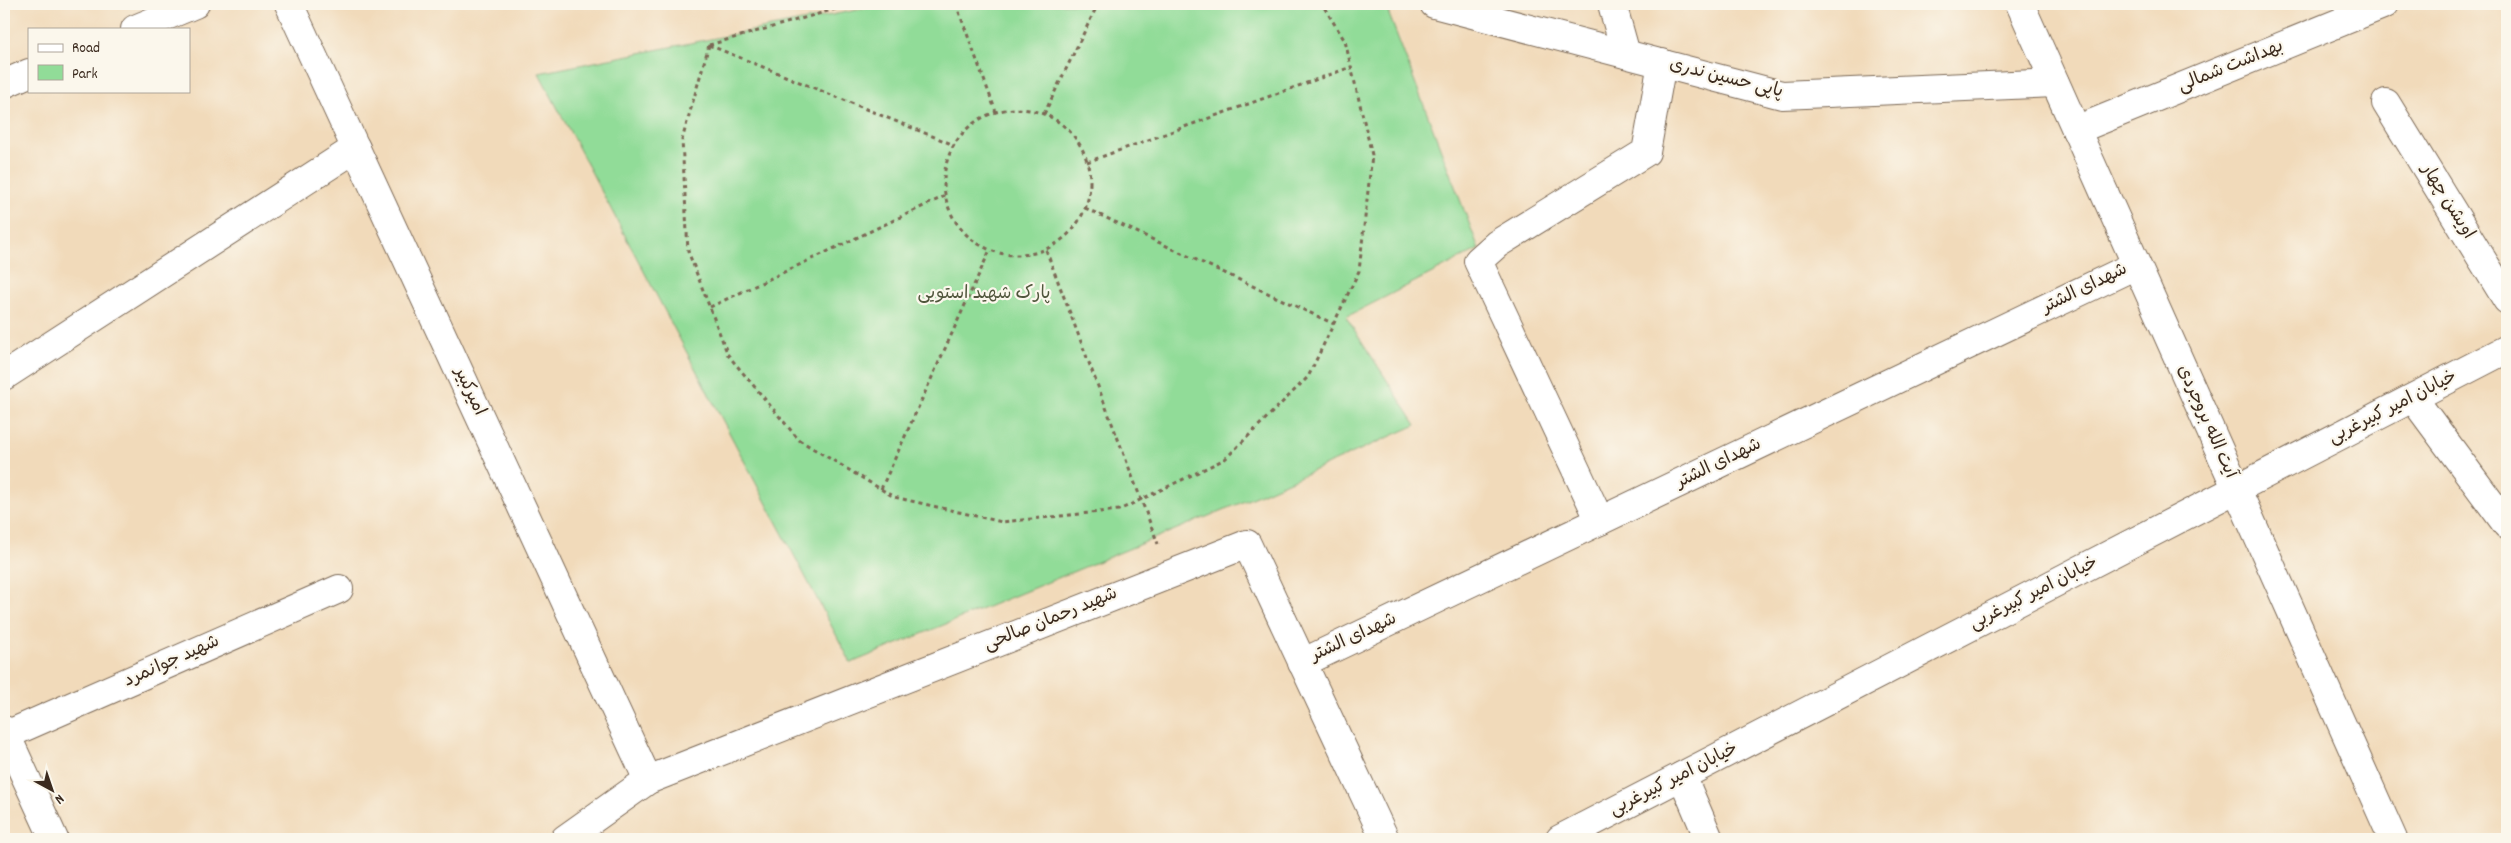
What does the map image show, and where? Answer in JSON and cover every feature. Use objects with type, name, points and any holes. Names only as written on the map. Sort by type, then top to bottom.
[{"type":"street","points":[[137,28],[195,4]]},
{"type":"street","name":"امیرکبیر","points":[[289,4],[648,780]]},
{"type":"street","name":"پاپی حسین ندری","points":[[1434,4],[1782,95],[2055,83]]},
{"type":"street","points":[[1612,4],[1626,54]]},
{"type":"street","name":"آیت الله بروجردی","points":[[2020,4],[2393,839]]},
{"type":"street","name":"بهداشت شمالی","points":[[2076,130],[2385,4]]},
{"type":"street","points":[[1600,521],[1478,261],[1497,244],[1646,152],[1662,63]]},
{"type":"street","points":[[4,84],[28,73]]},
{"type":"street","name":"اویشن چهار","points":[[2386,104],[2507,300]]},
{"type":"street","points":[[4,376],[356,148]]},
{"type":"street","name":"شهدای الشتر","points":[[1302,663],[2136,265]]},
{"type":"street","name":"خیابان امیر کبیرغربی","points":[[1560,839],[2507,349]]},
{"type":"street","points":[[2413,398],[2507,525]]},
{"type":"street","name":"شهید رحمان صالحی","points":[[565,839],[648,780],[1169,573],[1247,544],[1384,839]]},
{"type":"street","name":"شهید جوانمرد","points":[[5,733],[339,589]]},
{"type":"street","points":[[5,733],[54,839]]},
{"type":"street","points":[[1682,776],[1709,839]]},
{"type":"path","points":[[709,45],[853,4]]},
{"type":"path","points":[[956,4],[996,112]]},
{"type":"path","points":[[1044,114],[1098,4]]},
{"type":"path","points":[[709,45],[682,140],[688,251],[728,355],[799,440],[881,490],[894,497],[1002,522],[1119,510],[1225,459],[1308,377],[1359,272],[1372,155],[1346,41],[1322,4]]},
{"type":"path","points":[[709,45],[954,145]]},
{"type":"path","points":[[1087,162],[1351,67]]},
{"type":"path","points":[[1019,109],[1044,114],[1065,127],[1081,146],[1090,169],[1090,194],[1082,217],[1067,237],[1046,250],[1023,256],[999,254],[977,245],[959,229],[947,208],[943,185],[946,161],[957,139],[974,122],[996,112],[1019,109]]},
{"type":"path","points":[[710,307],[945,196]]},
{"type":"path","points":[[1085,208],[1334,324]]},
{"type":"path","points":[[881,490],[990,250]]},
{"type":"path","points":[[1046,250],[1169,573]]},
{"type":"green space","name":"پارک شهید استویی","points":[[866,4],[1385,4],[1479,249],[1346,317],[1416,425],[1238,504],[851,663],[539,73],[867,8]]}]
